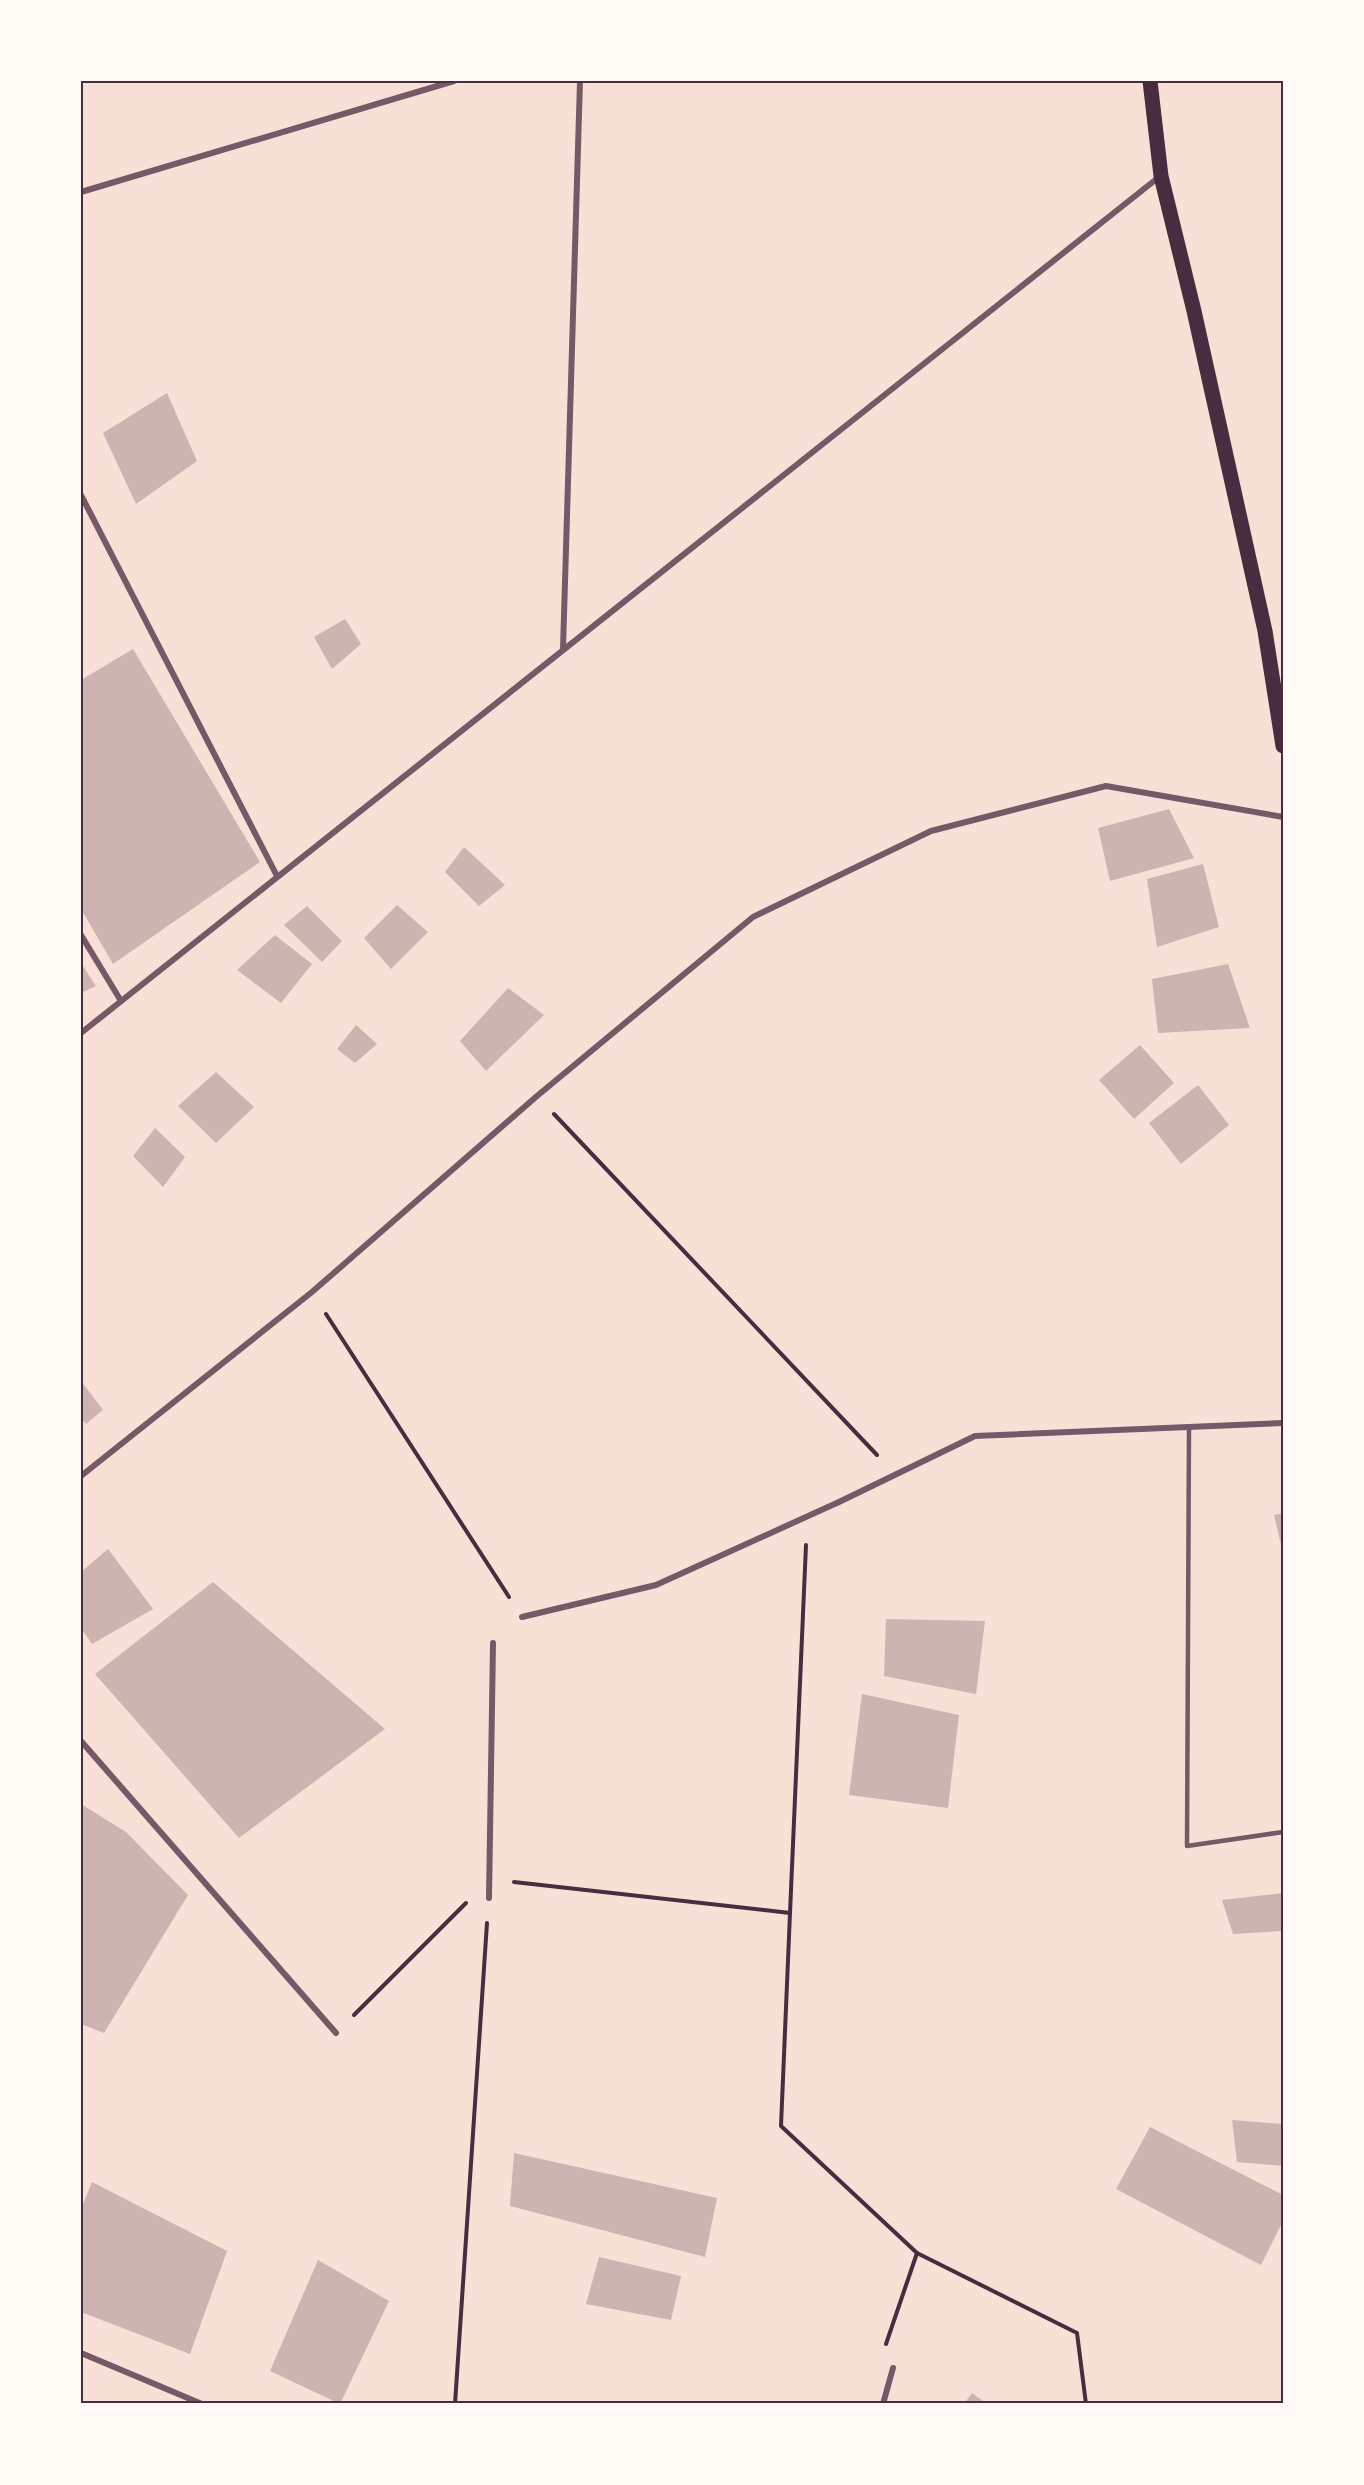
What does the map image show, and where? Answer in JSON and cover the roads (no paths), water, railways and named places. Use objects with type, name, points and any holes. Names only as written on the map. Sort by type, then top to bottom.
[{"type":"main road","points":[[1150,81],[1161,176],[1194,311],[1265,631],[1283,746]]},
{"type":"street","points":[[81,192],[454,81]]},
{"type":"street","points":[[563,649],[580,81]]},
{"type":"street","points":[[81,1033],[1161,176]]},
{"type":"street","points":[[81,495],[277,876]]},
{"type":"street","points":[[81,1476],[312,1292],[537,1096],[753,917],[931,831],[1106,786],[1283,817]]},
{"type":"street","points":[[81,935],[121,1001]]},
{"type":"street","points":[[522,1617],[656,1585],[975,1436],[1283,1423]]},
{"type":"street","points":[[489,1898],[492,1643]]},
{"type":"street","points":[[81,1741],[336,2033]]},
{"type":"street","points":[[81,2353],[202,2404]]},
{"type":"street","points":[[883,2404],[893,2368]]},
{"type":"lane","points":[[1189,1427],[1187,1846],[1283,1832]]}]
